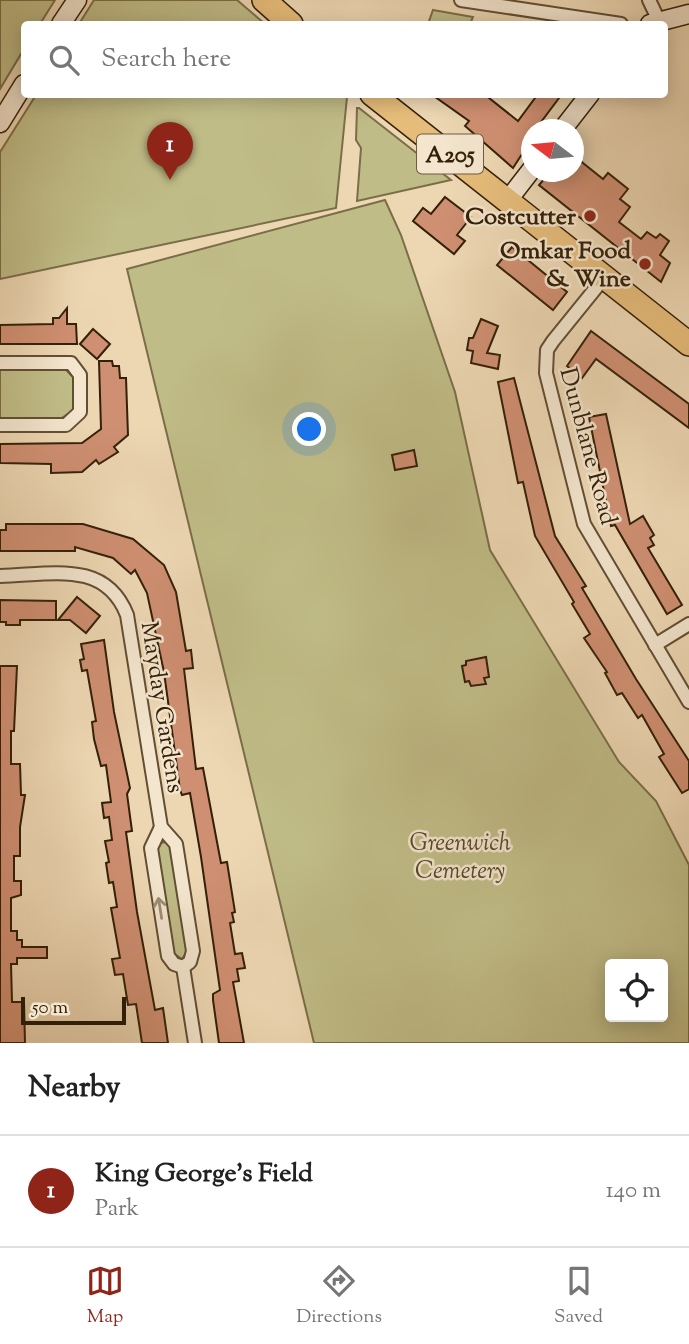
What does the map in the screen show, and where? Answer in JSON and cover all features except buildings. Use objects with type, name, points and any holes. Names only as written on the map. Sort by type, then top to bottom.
[{"type":"highway","points":[[264,0],[288,21]]},
{"type":"highway","name":"A205","points":[[377,98],[689,344]]},
{"type":"street","points":[[63,21],[77,0]]},
{"type":"street","points":[[461,0],[601,21]]},
{"type":"street","points":[[649,0],[654,21]]},
{"type":"street","points":[[663,21],[689,14]]},
{"type":"street","points":[[0,123],[21,89]]},
{"type":"street","points":[[571,119],[587,98]]},
{"type":"street","points":[[508,200],[521,182]]},
{"type":"street","name":"Dunblane Road","points":[[604,278],[547,351],[546,373],[584,523],[689,702]]},
{"type":"street","points":[[0,363],[71,363],[80,375],[80,412],[66,425],[0,425]]},
{"type":"street","name":"Mayday Gardens","points":[[0,576],[80,575],[109,585],[120,597],[127,615],[161,827],[176,844],[193,951],[190,962],[183,967]]},
{"type":"street","points":[[655,645],[689,624]]},
{"type":"street","name":"Mayday Gardens","points":[[161,827],[151,848],[157,888],[168,956],[174,964],[183,967]]},
{"type":"street","name":"Mayday Gardens","points":[[183,967],[195,1043]]},
{"type":"green space","points":[[0,0],[55,0],[42,21],[21,21],[21,54],[0,89]]},
{"type":"green space","points":[[94,0],[237,0],[262,21],[81,21]]},
{"type":"green space","points":[[433,10],[473,17],[471,21],[429,21]]},
{"type":"green space","points":[[34,98],[347,98],[336,208],[0,279],[0,152]]},
{"type":"green space","points":[[357,108],[451,180],[357,201],[361,148],[356,140]]},
{"type":"green space","name":"Greenwich Cemetery","points":[[385,200],[401,235],[455,392],[490,550],[619,762],[656,801],[689,865],[689,1043],[314,1043],[127,269]]},
{"type":"green space","points":[[0,368],[66,370],[75,379],[74,410],[60,419],[0,419]]},
{"type":"green space","points":[[160,843],[170,844],[188,950],[182,959],[173,953],[157,849]]},
{"type":"place","name":"King George's Field","points":[[170,180]]},
{"type":"place","name":"Costcutter","points":[[590,216]]},
{"type":"place","name":"Omkar Food & Wine","points":[[645,264]]}]
